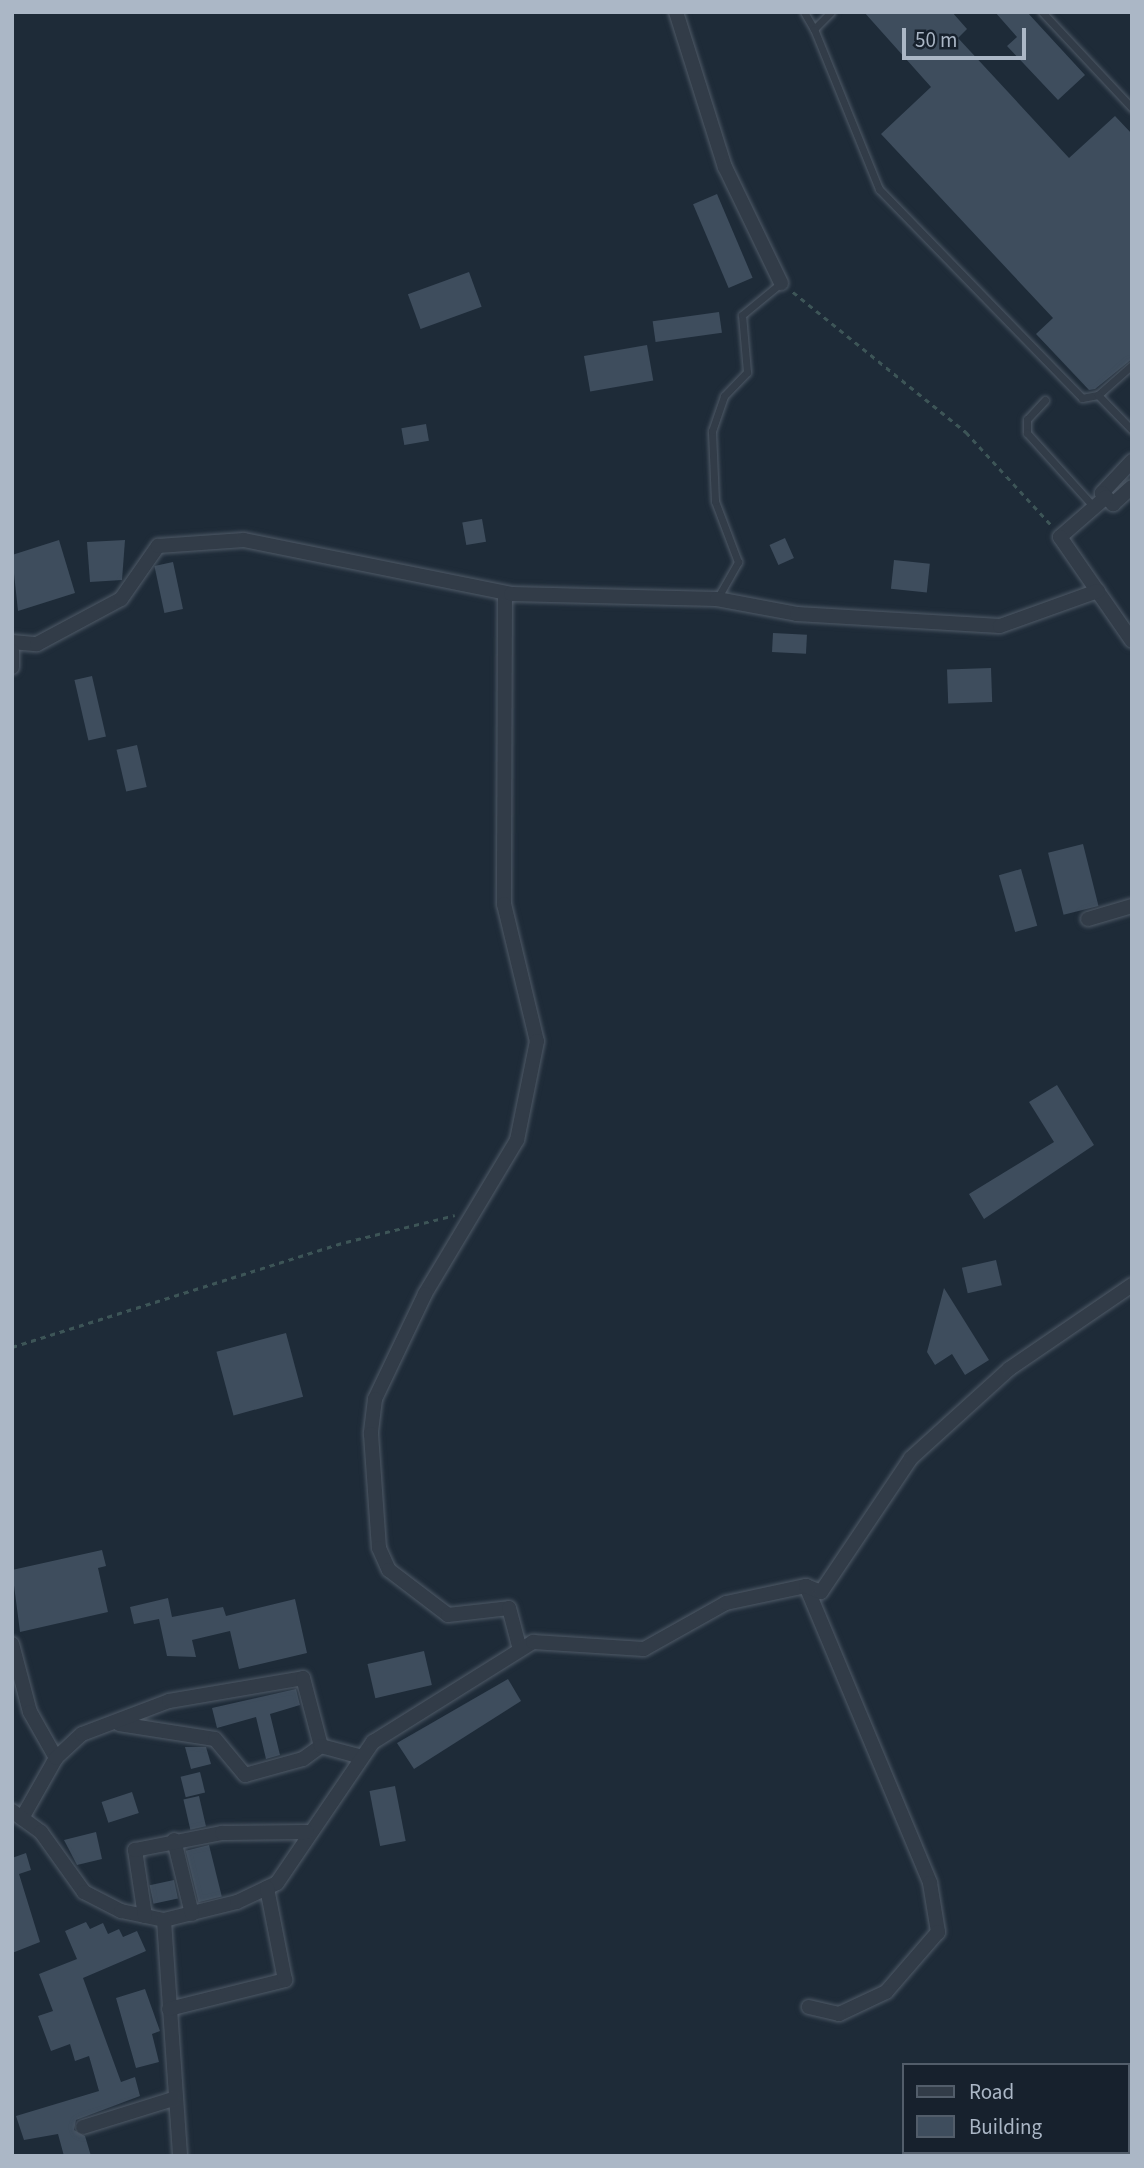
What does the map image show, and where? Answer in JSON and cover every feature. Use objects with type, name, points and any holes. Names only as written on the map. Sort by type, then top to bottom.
[{"type":"street","points":[[676,12],[725,167],[781,283]]},
{"type":"street","points":[[1132,461],[1102,493],[1113,504],[1132,487]]},
{"type":"street","points":[[1106,497],[1060,537],[1132,641]]},
{"type":"street","points":[[12,642],[37,644],[121,599],[158,546],[244,540],[505,593],[717,599],[797,614],[1000,626],[1098,591]]},
{"type":"street","points":[[505,593],[504,904],[537,1041],[516,1140],[467,1214],[375,1399],[371,1434],[379,1548],[389,1570],[448,1615],[509,1608],[520,1650]]},
{"type":"street","points":[[12,651],[12,667]]},
{"type":"street","points":[[1088,919],[1132,906]]},
{"type":"street","points":[[321,1746],[303,1678],[169,1701],[119,1724],[69,1741],[17,1814],[41,1832],[84,1892],[145,1916],[164,1920],[192,1914],[267,1888],[277,1883],[307,1832],[373,1742],[533,1642],[644,1649],[726,1603],[806,1586],[821,1592],[911,1458],[1009,1369],[1132,1285]]},
{"type":"street","points":[[806,1586],[930,1883],[938,1932],[886,1992],[839,2014],[809,2007]]},
{"type":"street","points":[[12,1644],[30,1712],[56,1758]]},
{"type":"street","points":[[119,1724],[215,1739],[245,1775],[303,1759],[321,1746]]},
{"type":"street","points":[[321,1746],[362,1757]]},
{"type":"street","points":[[145,1916],[135,1850],[174,1840],[307,1832]]},
{"type":"street","points":[[174,1840],[192,1914]]},
{"type":"street","points":[[169,2009],[285,1980],[267,1888]]},
{"type":"street","points":[[164,1920],[173,2099],[180,2156]]},
{"type":"street","points":[[83,2127],[173,2099]]},
{"type":"lane","points":[[804,12],[814,29],[879,189],[1082,398],[1098,396],[1132,365]]},
{"type":"lane","points":[[814,29],[831,12]]},
{"type":"lane","points":[[1042,12],[1132,108]]},
{"type":"lane","points":[[717,599],[738,562],[715,501],[712,431],[724,396],[747,372],[742,315],[781,283]]},
{"type":"lane","points":[[1098,396],[1132,430]]},
{"type":"lane","points":[[1045,400],[1027,419],[1027,433],[1093,506]]},
{"type":"path","points":[[781,283],[966,432],[1060,537]]},
{"type":"path","points":[[12,1347],[346,1242],[467,1214]]},
{"type":"building","points":[[864,12],[952,12],[967,29],[958,38],[1069,158],[1115,116],[1132,134],[1132,359],[1095,389],[1089,390],[1036,334],[1053,318],[881,134],[931,87]]},
{"type":"building","points":[[995,12],[1027,12],[1085,75],[1058,100],[1007,46],[1017,37]]},
{"type":"building","points":[[717,194],[753,278],[729,288],[693,204]]},
{"type":"building","points":[[469,272],[482,307],[421,329],[408,294]]},
{"type":"building","points":[[719,312],[722,333],[656,342],[653,321]]},
{"type":"building","points":[[647,345],[653,380],[590,392],[584,356]]},
{"type":"building","points":[[426,424],[429,441],[404,445],[401,428]]},
{"type":"building","points":[[482,519],[486,542],[466,545],[462,522]]},
{"type":"building","points":[[785,538],[794,558],[778,565],[769,545]]},
{"type":"building","points":[[59,540],[75,593],[18,611],[12,555]]},
{"type":"building","points":[[125,540],[122,580],[90,582],[87,542]]},
{"type":"building","points":[[894,560],[930,564],[927,593],[891,589]]},
{"type":"building","points":[[173,562],[183,609],[164,613],[154,566]]},
{"type":"building","points":[[773,633],[807,635],[806,654],[772,652]]},
{"type":"building","points":[[991,668],[992,702],[948,704],[947,670]]},
{"type":"building","points":[[92,676],[106,736],[88,740],[74,680]]},
{"type":"building","points":[[137,745],[147,787],[126,792],[117,750]]},
{"type":"building","points":[[1083,844],[1098,906],[1064,915],[1048,853]]},
{"type":"building","points":[[1021,869],[1037,926],[1015,932],[999,875]]},
{"type":"building","points":[[1057,1085],[1094,1145],[984,1219],[969,1194],[1054,1142],[1029,1102]]},
{"type":"building","points":[[996,1260],[1002,1285],[968,1293],[962,1268]]},
{"type":"building","points":[[944,1288],[989,1360],[965,1375],[952,1354],[935,1365],[927,1352]]},
{"type":"building","points":[[286,1333],[303,1397],[234,1415],[216,1352]]},
{"type":"building","points":[[102,1550],[106,1566],[98,1568],[108,1612],[20,1632],[12,1570]]},
{"type":"building","points":[[168,1598],[172,1617],[223,1607],[226,1616],[295,1599],[307,1653],[239,1669],[230,1631],[192,1640],[196,1657],[167,1656],[159,1619],[134,1624],[130,1607]]},
{"type":"building","points":[[424,1651],[432,1685],[375,1698],[367,1664]]},
{"type":"building","points":[[508,1679],[521,1701],[414,1769],[397,1743]]},
{"type":"building","points":[[296,1689],[300,1705],[270,1714],[280,1755],[266,1759],[256,1717],[217,1728],[212,1708]]},
{"type":"building","points":[[185,1747],[206,1747],[211,1764],[191,1769]]},
{"type":"building","points":[[200,1772],[205,1792],[186,1797],[181,1777]]},
{"type":"building","points":[[395,1786],[406,1841],[380,1846],[369,1791]]},
{"type":"building","points":[[132,1792],[139,1813],[108,1823],[102,1802]]},
{"type":"building","points":[[199,1796],[206,1826],[190,1830],[183,1800]]},
{"type":"building","points":[[96,1832],[102,1859],[77,1865],[64,1840]]},
{"type":"building","points":[[209,1845],[222,1896],[199,1902],[186,1851]]},
{"type":"building","points":[[26,1853],[31,1870],[19,1874],[40,1942],[12,1953],[12,1858]]},
{"type":"building","points":[[174,1880],[178,1899],[153,1904],[150,1885]]},
{"type":"building","points":[[86,1922],[90,1929],[103,1923],[108,1934],[119,1929],[123,1937],[137,1931],[146,1951],[83,1978],[121,2082],[135,2077],[140,2096],[76,2120],[74,2130],[85,2136],[91,2156],[64,2156],[58,2134],[24,2140],[16,2116],[99,2091],[89,2056],[75,2061],[70,2044],[51,2051],[38,2016],[53,2011],[39,1974],[77,1959],[65,1931]]},
{"type":"building","points":[[145,1989],[160,2031],[152,2034],[159,2062],[136,2068],[116,1998]]}]
